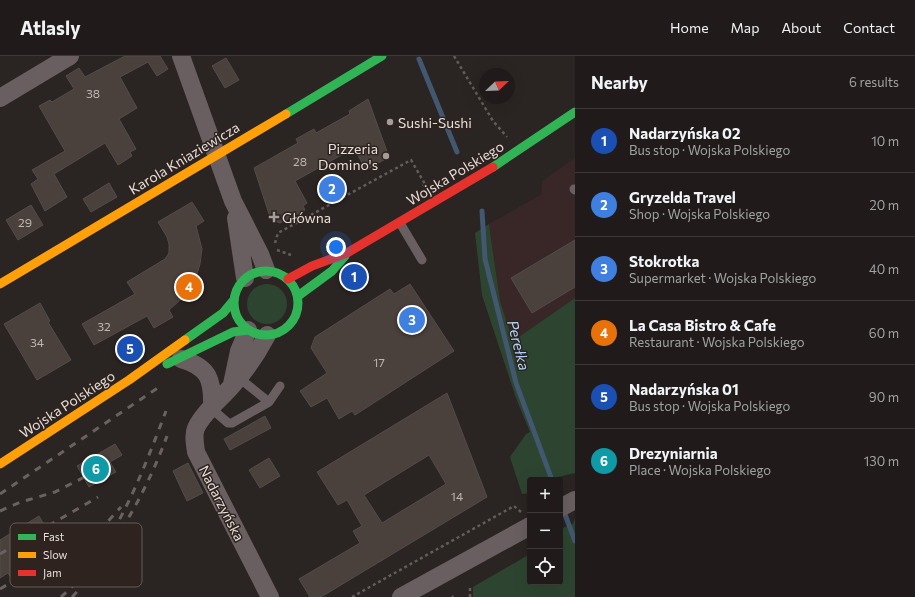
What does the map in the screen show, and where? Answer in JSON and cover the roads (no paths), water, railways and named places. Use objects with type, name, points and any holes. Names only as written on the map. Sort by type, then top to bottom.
[{"type":"street","points":[[0,98],[70,56]]},
{"type":"street","points":[[181,56],[233,201],[260,254],[266,270]]},
{"type":"street","name":"Karola Kniaziewicza","points":[[0,284],[382,56]]},
{"type":"street","name":"Wojska Polskiego","points":[[288,279],[312,266],[347,253],[400,223],[500,163],[575,112]]},
{"type":"street","points":[[233,201],[245,278]]},
{"type":"street","name":"Wojska Polskiego","points":[[298,296],[332,271],[347,253]]},
{"type":"street","points":[[266,270],[276,272],[288,279],[298,296],[298,307],[291,322],[278,333],[267,335],[258,334],[248,330],[237,318],[233,301],[237,288],[245,278],[255,272],[266,270]]},
{"type":"street","name":"Wojska Polskiego","points":[[0,464],[129,380],[224,312],[233,301]]},
{"type":"street","points":[[235,382],[239,351],[248,330]]},
{"type":"street","name":"Wojska Polskiego","points":[[129,380],[181,359],[233,332],[248,330]]},
{"type":"street","name":"Nadarzyńska","points":[[267,335],[256,356],[196,429],[194,440],[196,452],[270,597]]},
{"type":"street","points":[[181,359],[196,363],[205,371],[213,387],[212,409]]},
{"type":"street","points":[[563,506],[575,500]]},
{"type":"street","points":[[401,597],[527,519]]},
{"type":"lane","points":[[400,223],[422,260]]},
{"type":"lane","points":[[235,382],[269,402]]},
{"type":"lane","points":[[212,409],[230,423],[269,402],[280,386]]},
{"type":"waterway","name":"Perełka","points":[[419,59],[457,152]]},
{"type":"waterway","name":"Perełka","points":[[482,211],[485,259],[516,383],[551,477]]},
{"type":"waterway","name":"Perełka","points":[[563,509],[575,541]]},
{"type":"railway","points":[[0,494],[162,385]]},
{"type":"railway","points":[[118,523],[136,486],[166,411]]},
{"type":"railway","points":[[125,523],[146,486],[167,436]]},
{"type":"railway","points":[[0,511],[21,502],[55,492],[108,465]]},
{"type":"railway","points":[[53,523],[98,497]]},
{"type":"railway","points":[[106,523],[121,507]]},
{"type":"railway","points":[[0,554],[10,548]]},
{"type":"railway","points":[[0,589],[10,583]]},
{"type":"railway","points":[[61,597],[71,587]]},
{"type":"railway","points":[[72,597],[81,587]]},
{"type":"place","name":"Sushi-Sushi","points":[[390,122]]},
{"type":"place","name":"Pizzeria Domino's","points":[[386,156]]},
{"type":"place","name":"Gryzelda Travel","points":[[332,189]]},
{"type":"place","name":"Główna","points":[[274,217]]},
{"type":"place","name":"Nadarzyńska 02","points":[[354,277]]},
{"type":"place","name":"La Casa Bistro & Cafe","points":[[189,287]]},
{"type":"place","name":"Stokrotka","points":[[412,320]]},
{"type":"place","name":"Nadarzyńska 01","points":[[130,349]]},
{"type":"place","name":"Drezyniarnia","points":[[96,469]]}]
